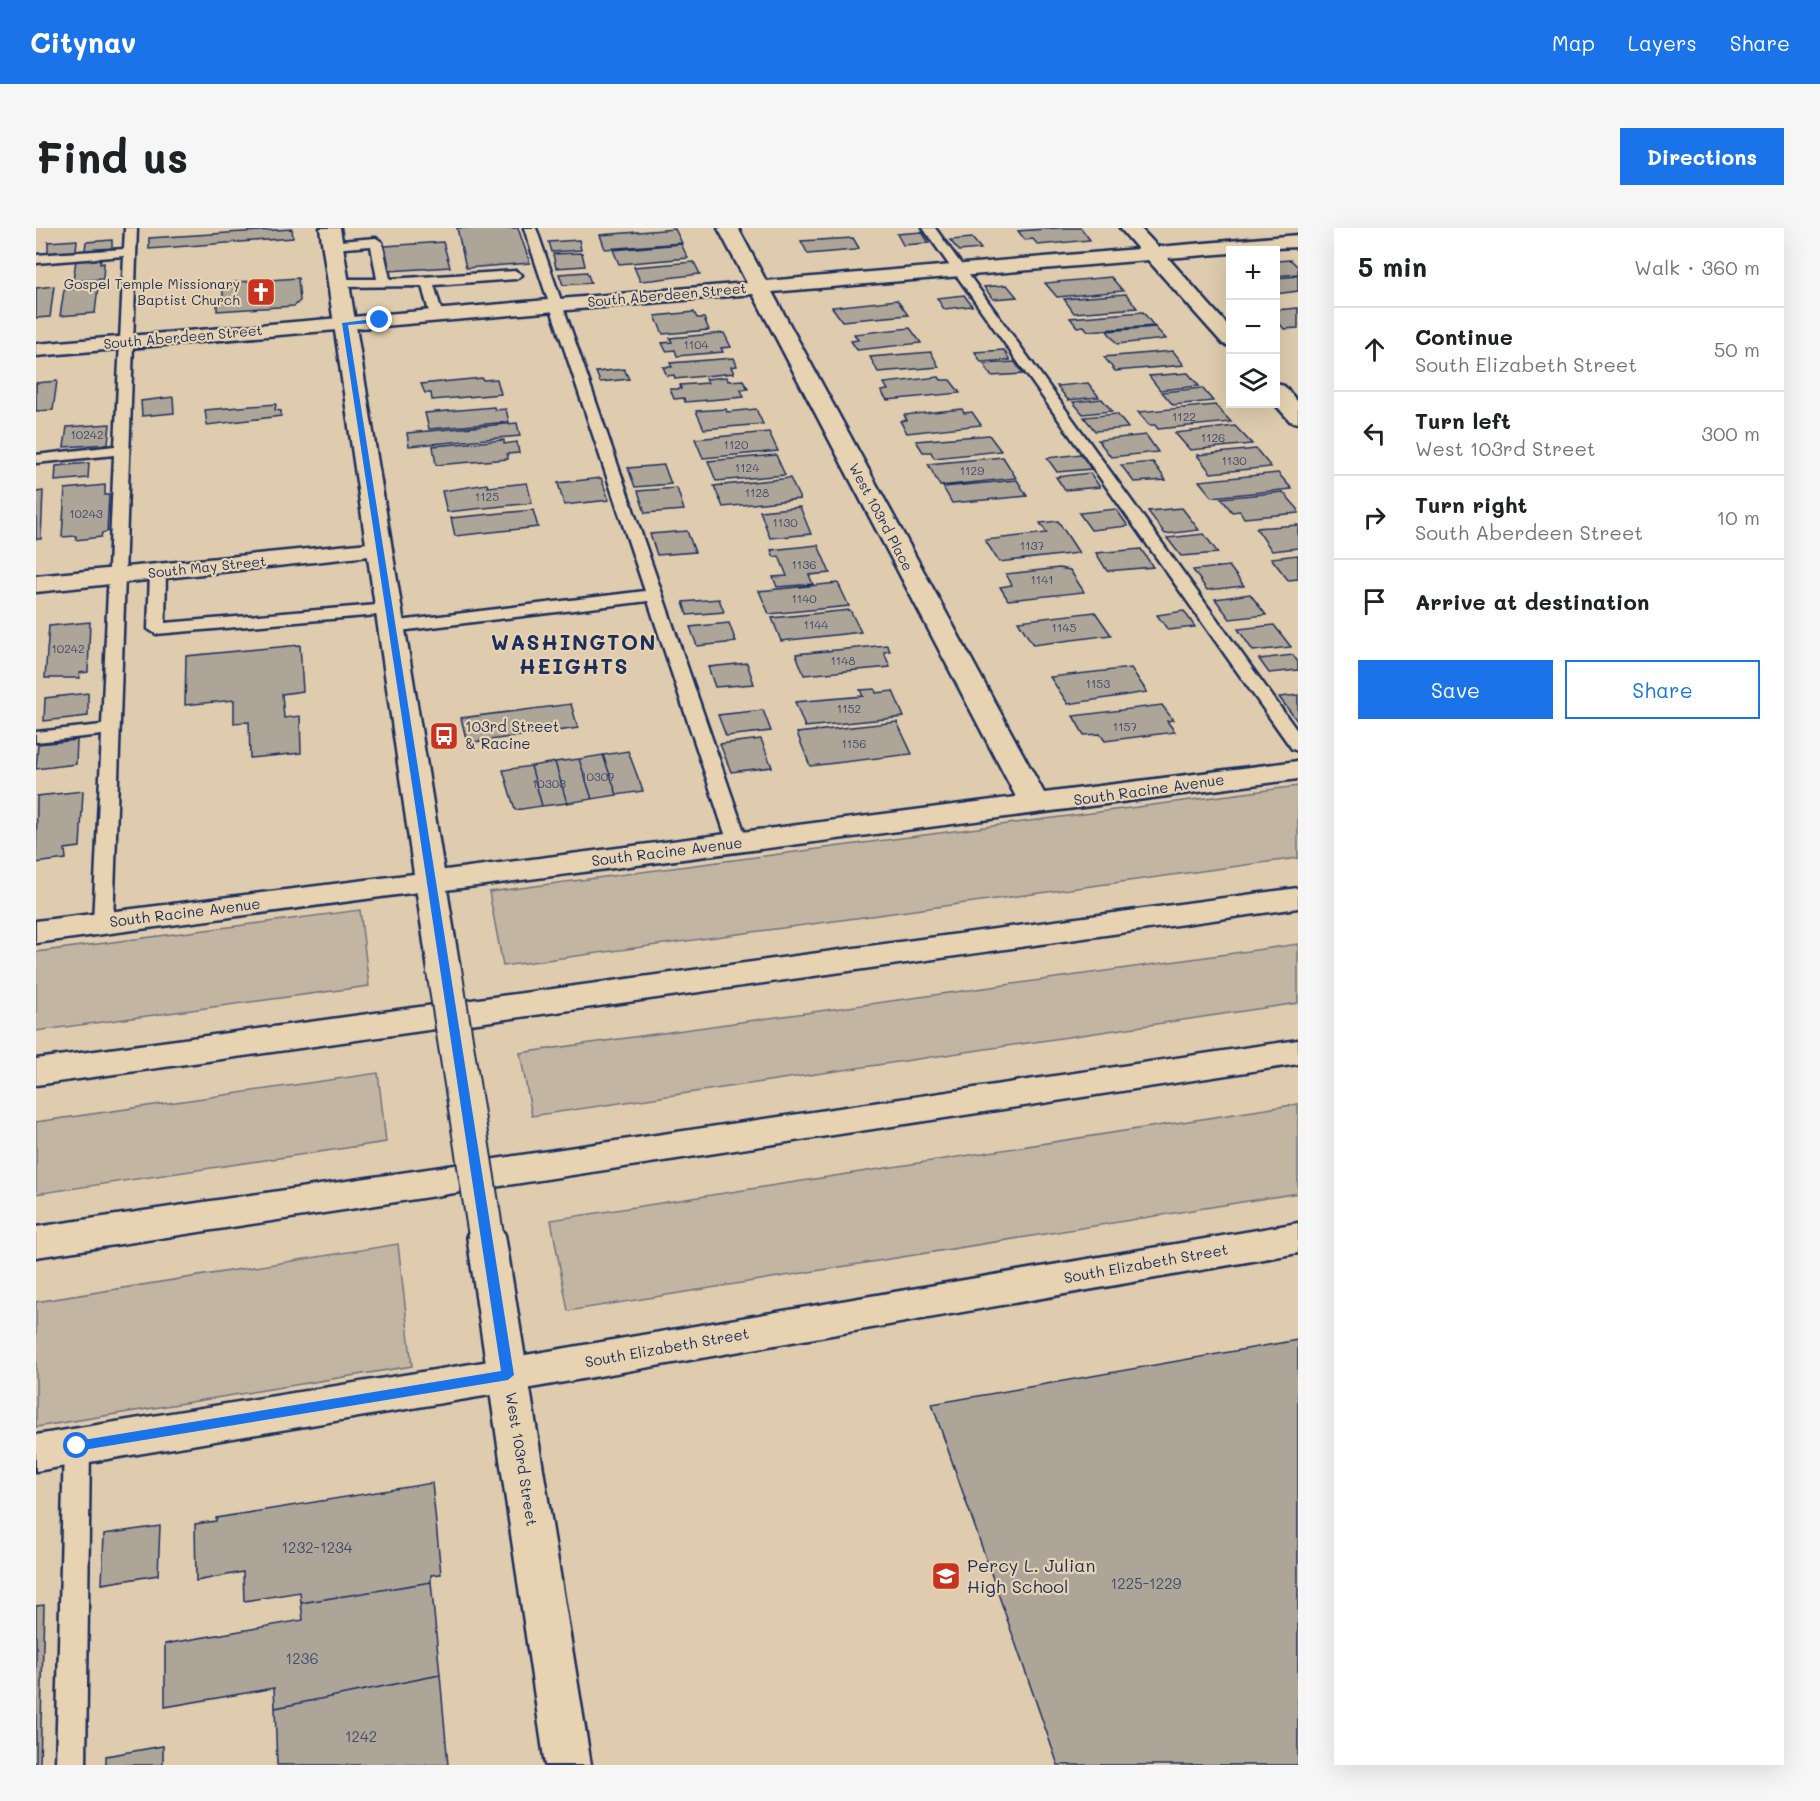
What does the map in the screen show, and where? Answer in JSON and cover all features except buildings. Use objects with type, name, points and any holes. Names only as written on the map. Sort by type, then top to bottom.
[{"type":"main road","name":"West 103rd Place","points":[[728,228],[1035,805]]},
{"type":"main road","points":[[1130,228],[1226,335]]},
{"type":"main road","name":"West 103rd Street","points":[[331,236],[568,1765]]},
{"type":"main road","name":"South Aberdeen Street","points":[[36,350],[1298,241]]},
{"type":"main road","points":[[1280,396],[1298,416]]},
{"type":"main road","name":"South May Street","points":[[36,584],[379,549]]},
{"type":"main road","name":"South Racine Avenue","points":[[36,932],[1298,770]]},
{"type":"main road","points":[[36,1072],[1298,898]]},
{"type":"main road","points":[[36,1242],[1298,1052]]},
{"type":"main road","name":"South Elizabeth Street","points":[[36,1453],[508,1375],[1298,1238]]},
{"type":"lane","points":[[104,923],[131,228]]},
{"type":"lane","points":[[530,228],[738,843]]},
{"type":"lane","points":[[929,228],[1298,745]]},
{"type":"lane","points":[[331,236],[376,242],[384,282]]},
{"type":"lane","points":[[36,259],[130,252]]},
{"type":"lane","points":[[339,283],[427,282],[516,275]]},
{"type":"lane","points":[[427,282],[436,315]]},
{"type":"lane","points":[[36,459],[123,450]]},
{"type":"lane","points":[[158,572],[156,628],[390,618],[654,596]]},
{"type":"lane","points":[[36,737],[111,729]]},
{"type":"lane","points":[[71,1765],[77,1446]]},
{"type":"shaded area","points":[[1298,786],[1298,858],[503,966],[489,892]]},
{"type":"shaded area","points":[[360,910],[369,986],[36,1031],[36,952]]},
{"type":"shaded area","points":[[1298,944],[1298,1003],[532,1116],[520,1053]]},
{"type":"shaded area","points":[[378,1073],[386,1142],[36,1194],[36,1122]]},
{"type":"shaded area","points":[[1298,1104],[1298,1193],[568,1311],[551,1220]]},
{"type":"shaded area","points":[[398,1244],[412,1366],[36,1427],[36,1302]]},
{"type":"place","name":"Gospel Temple Missionary Baptist Church","points":[[261,292]]},
{"type":"place","name":"103rd Street & Racine","points":[[444,736]]},
{"type":"place","name":"Percy L. Julian High School","points":[[946,1576]]},
{"type":"district","name":"WASHINGTON HEIGHTS","points":[[574,655]]},
{"type":"route","points":[[77,1446],[508,1375],[423,840],[345,323],[380,320]]}]
